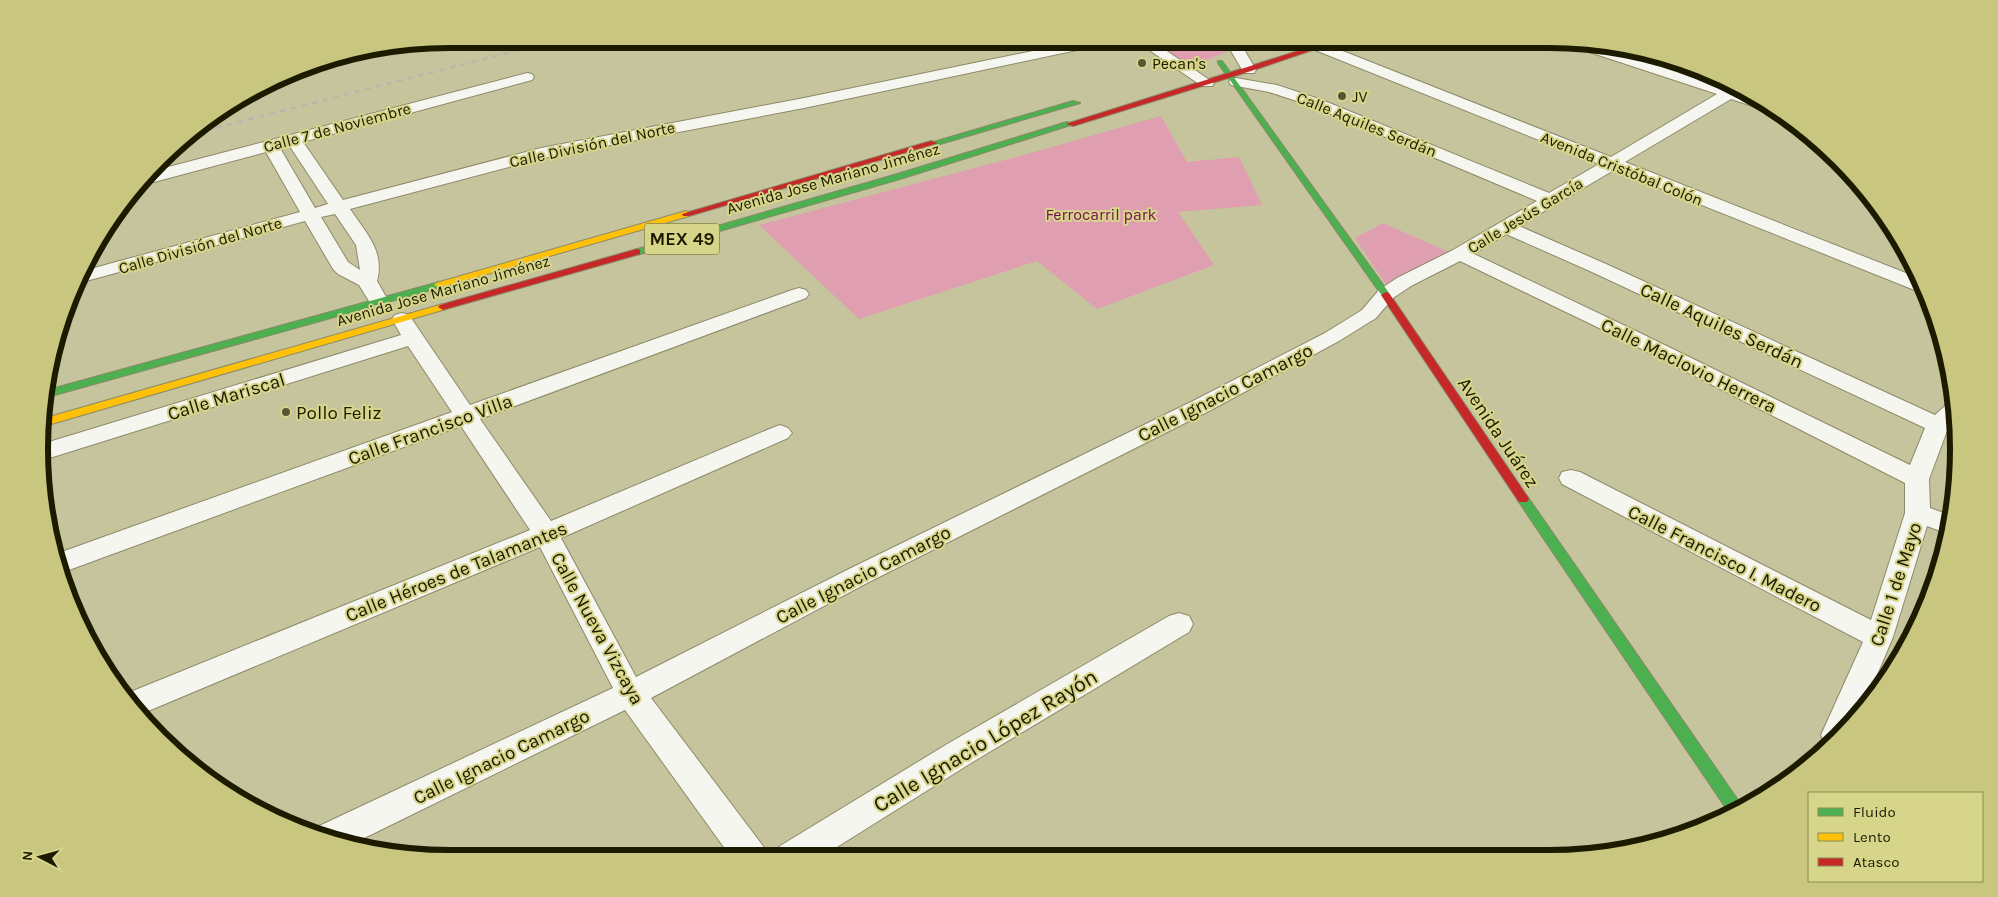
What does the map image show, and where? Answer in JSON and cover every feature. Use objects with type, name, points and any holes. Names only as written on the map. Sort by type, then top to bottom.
[{"type":"main road","name":"Avenida Jose Mariano Jiménez","points":[[48,421],[407,328],[1207,83],[1233,79],[1249,70],[1317,48]]},
{"type":"main road","points":[[1170,76],[1245,54]]},
{"type":"main road","name":"Avenida Juárez","points":[[1220,62],[1386,294],[1519,494],[1733,805]]},
{"type":"main road","name":"Avenida Jose Mariano Jiménez","points":[[51,393],[379,302],[905,150],[1088,100]]},
{"type":"street","name":"Calle División del Norte","points":[[86,276],[340,206],[541,153],[814,101],[1067,48]]},
{"type":"street","points":[[1154,48],[1207,83]]},
{"type":"street","points":[[1239,48],[1245,54],[1249,70]]},
{"type":"street","name":"Avenida Cristóbal Colón","points":[[1322,48],[1915,283]]},
{"type":"street","points":[[1604,51],[1719,85]]},
{"type":"street","name":"Calle 7 de Noviembre","points":[[154,176],[527,77]]},
{"type":"street","name":"Calle Aquiles Serdán","points":[[1233,79],[1272,88],[1317,103],[1550,200]]},
{"type":"street","name":"Calle Jesús García","points":[[1386,294],[1404,282],[1460,254],[1732,92]]},
{"type":"street","points":[[293,139],[340,206],[368,254],[371,267],[367,281]]},
{"type":"street","points":[[270,145],[312,214],[340,265],[367,281],[379,302]]},
{"type":"street","name":"Calle Aquiles Serdán","points":[[1506,227],[1600,268],[1949,412]]},
{"type":"street","name":"Calle Maclovio Herrera","points":[[1460,254],[1631,336],[1917,479]]},
{"type":"street","name":"Calle Francisco Villa","points":[[64,562],[466,417],[799,294]]},
{"type":"street","name":"Calle Ignacio Camargo","points":[[338,834],[630,693],[1286,362],[1369,314],[1386,294]]},
{"type":"street","name":"Calle Nueva Vizcaya","points":[[407,328],[546,534],[630,693],[747,850]]},
{"type":"street","name":"Calle Mariscal","points":[[48,450],[407,328]]},
{"type":"street","name":"Calle 1 de Mayo","points":[[1849,715],[1869,686],[1879,637],[1918,513],[1917,479],[1950,418]]},
{"type":"street","name":"Calle Héroes de Talamantes","points":[[137,701],[546,534],[780,433]]},
{"type":"street","name":"Calle Francisco I. Madero","points":[[1572,478],[1879,637]]},
{"type":"street","points":[[1918,513],[1944,523]]},
{"type":"street","name":"Calle Ignacio López Rayón","points":[[803,850],[960,753],[1179,624]]},
{"type":"green space","points":[[1159,48],[1226,48],[1228,51],[1189,68]]},
{"type":"green space","name":"Ferrocarril park","points":[[1161,116],[1187,162],[1239,157],[1262,205],[1178,212],[1214,265],[1097,309],[1037,261],[859,319],[759,225],[1031,153]]},
{"type":"green space","points":[[1383,223],[1451,253],[1388,287],[1355,238]]},
{"type":"railway","points":[[203,131],[527,48]]},
{"type":"traffic: fast","points":[[1220,62],[1386,295]]},
{"type":"traffic: fast","points":[[934,143],[1076,103]]},
{"type":"traffic: fast","points":[[637,252],[897,177],[1070,124]]},
{"type":"traffic: fast","points":[[51,393],[439,285]]},
{"type":"traffic: fast","points":[[1523,499],[1733,805]]},
{"type":"traffic: slow","points":[[439,285],[686,214]]},
{"type":"traffic: slow","points":[[48,421],[443,307]]},
{"type":"traffic: jam","points":[[1070,124],[1315,48]]},
{"type":"traffic: jam","points":[[686,214],[934,143]]},
{"type":"traffic: jam","points":[[443,307],[637,252]]},
{"type":"traffic: jam","points":[[1386,295],[1523,499]]},
{"type":"place","name":"Pecan's","points":[[1142,63]]},
{"type":"place","name":"JV","points":[[1342,96]]},
{"type":"place","name":"Pollo Feliz","points":[[286,412]]}]
